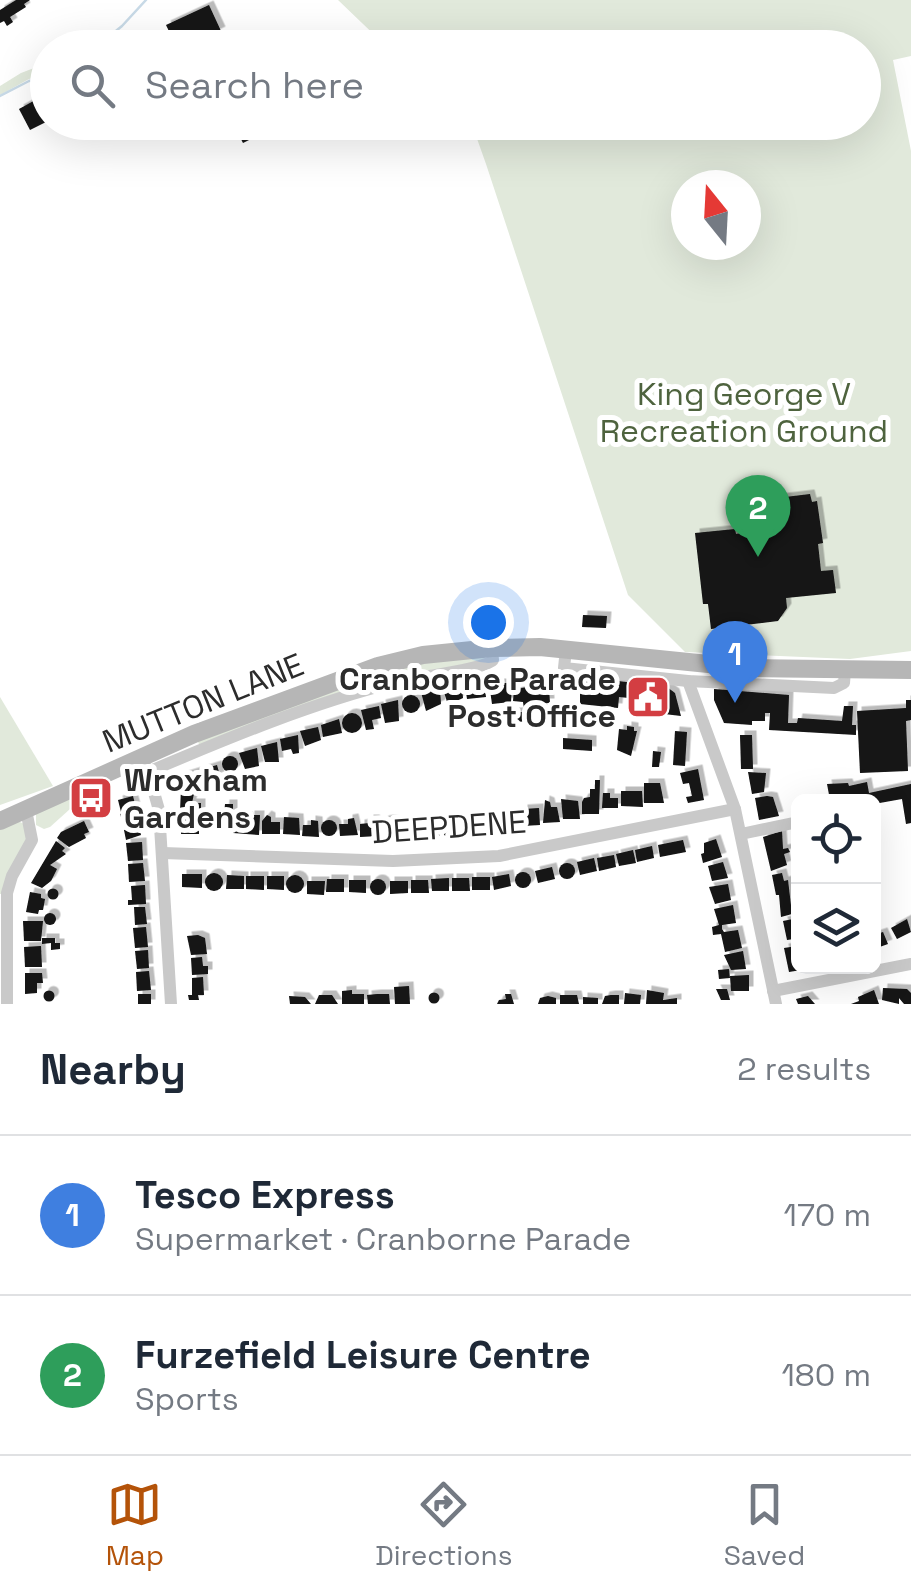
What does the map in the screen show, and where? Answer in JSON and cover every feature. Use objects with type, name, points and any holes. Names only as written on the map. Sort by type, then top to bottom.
[{"type":"main road","name":"MUTTON LANE","points":[[0,822],[378,666],[423,655],[492,648],[565,659],[845,671],[911,670]]},
{"type":"street","points":[[565,659],[688,682],[834,688],[844,682],[845,671]]},
{"type":"street","points":[[688,682],[735,810],[775,998],[911,964]]},
{"type":"street","points":[[145,764],[159,810],[172,1004]]},
{"type":"street","points":[[7,1004],[7,893],[32,840],[26,810]]},
{"type":"street","name":"DEEPDENE","points":[[163,853],[393,862],[499,856],[735,810]]},
{"type":"street","points":[[741,834],[791,823]]},
{"type":"green space","name":"King George V Recreation Ground","points":[[338,0],[911,0],[911,56],[893,60],[911,151],[911,651],[850,659],[685,652],[628,595],[477,140],[881,140],[881,30],[369,30]]},
{"type":"green space","points":[[30,70],[30,79],[0,95],[0,86]]},
{"type":"green space","points":[[486,656],[481,663],[423,671],[200,747],[197,739],[392,667]]},
{"type":"green space","points":[[0,697],[53,786],[0,805]]},
{"type":"green space","points":[[70,798],[70,809],[50,827],[36,825],[36,813]]},
{"type":"green space","points":[[18,821],[24,824],[27,837],[0,894],[0,828]]},
{"type":"building","points":[[16,0],[30,0],[10,17],[13,22],[7,26],[4,21],[0,23],[0,10]]},
{"type":"building","points":[[209,5],[221,30],[168,30],[166,25]]},
{"type":"building","points":[[30,103],[30,130],[19,109]]},
{"type":"building","points":[[810,494],[812,502],[817,501],[823,543],[818,544],[821,571],[833,570],[836,593],[786,598],[787,608],[778,621],[711,629],[708,604],[703,604],[695,533],[735,529],[736,534],[741,533],[739,514],[751,509],[761,511],[764,531],[769,530],[769,499]]},
{"type":"building","points":[[583,615],[607,616],[606,628],[582,627]]},
{"type":"building","points":[[569,675],[667,687],[675,693],[681,716],[639,711],[639,699],[619,697],[618,708],[580,704],[580,693],[567,692]]},
{"type":"building","points":[[484,683],[486,697],[467,699],[465,686]]},
{"type":"building","points":[[489,683],[512,683],[511,702],[492,704]]},
{"type":"building","points":[[462,686],[463,698],[448,705],[443,689]]},
{"type":"building","points":[[530,686],[549,688],[550,703],[543,703],[543,713],[526,715],[526,722],[513,721],[514,712],[524,712],[523,702],[513,701],[514,690]]},
{"type":"building","points":[[440,689],[441,704],[426,711],[421,692]]},
{"type":"building","points":[[714,689],[789,695],[788,723],[797,723],[798,718],[842,721],[844,706],[853,706],[856,735],[769,730],[770,713],[765,713],[765,721],[752,721],[752,725],[724,723],[714,700]]},
{"type":"building","points":[[411,695],[418,697],[418,711],[411,713],[404,711],[402,704],[404,697]]},
{"type":"building","points":[[398,700],[399,721],[385,723],[381,704]]},
{"type":"building","points":[[906,700],[911,700],[911,720],[906,721],[908,771],[860,773],[857,711],[906,708]]},
{"type":"building","points":[[379,706],[381,718],[372,720],[374,729],[366,730],[361,710]]},
{"type":"building","points":[[352,713],[362,723],[352,733],[342,723]]},
{"type":"building","points":[[339,719],[342,733],[323,737],[321,725]]},
{"type":"building","points":[[627,726],[637,731],[631,756],[617,750],[619,729],[627,730]]},
{"type":"building","points":[[318,727],[321,740],[305,746],[300,731]]},
{"type":"building","points":[[675,731],[687,732],[685,766],[673,765]]},
{"type":"building","points":[[298,735],[299,753],[293,754],[291,749],[282,751],[280,739]]},
{"type":"building","points":[[740,735],[752,735],[753,769],[741,769]]},
{"type":"building","points":[[563,738],[592,740],[592,751],[563,749]]},
{"type":"building","points":[[277,742],[279,762],[265,762],[261,746]]},
{"type":"building","points":[[257,748],[259,766],[245,769],[239,753]]},
{"type":"building","points":[[653,751],[661,752],[659,767],[652,767]]},
{"type":"building","points":[[230,756],[238,764],[230,772],[222,764]]},
{"type":"building","points":[[217,765],[220,776],[187,786],[184,775]]},
{"type":"building","points":[[698,769],[704,800],[688,803],[686,797],[692,796],[689,783],[683,784],[680,773]]},
{"type":"building","points":[[748,772],[766,773],[764,792],[752,794]]},
{"type":"building","points":[[595,780],[600,780],[599,814],[582,814],[582,802],[590,797],[590,789],[595,789]]},
{"type":"building","points":[[867,782],[869,793],[911,784],[911,823],[906,824],[902,799],[881,803],[881,794],[829,794],[827,784],[849,786]]},
{"type":"building","points":[[644,783],[660,783],[664,803],[644,803]]},
{"type":"building","points":[[181,787],[195,789],[192,803],[201,803],[201,813],[180,812]]},
{"type":"building","points":[[621,791],[642,791],[643,807],[621,806]]},
{"type":"building","points":[[603,793],[618,798],[618,808],[602,808]]},
{"type":"building","points":[[133,796],[136,808],[121,812],[118,800]]},
{"type":"building","points":[[773,797],[779,816],[759,820],[755,798]]},
{"type":"building","points":[[561,799],[578,801],[580,819],[563,819]]},
{"type":"building","points":[[545,800],[551,807],[557,807],[560,822],[543,823]]},
{"type":"building","points":[[225,804],[233,804],[233,815],[224,815]]},
{"type":"building","points":[[539,808],[540,825],[523,826],[523,809]]},
{"type":"building","points":[[136,810],[139,821],[124,826],[120,814]]},
{"type":"building","points":[[518,812],[520,829],[502,830],[505,813]]},
{"type":"building","points":[[250,815],[260,815],[259,835],[233,833],[234,819],[248,816],[250,821]]},
{"type":"building","points":[[267,815],[271,822],[280,822],[280,834],[262,834],[262,821]]},
{"type":"building","points":[[182,816],[199,817],[199,834],[181,834]]},
{"type":"building","points":[[491,816],[500,825],[491,834],[482,825]]},
{"type":"building","points":[[284,817],[299,818],[300,835],[283,834]]},
{"type":"building","points":[[354,818],[358,835],[340,836],[339,824],[348,824],[348,819]]},
{"type":"building","points":[[369,819],[378,823],[379,836],[360,837],[360,824],[369,823]]},
{"type":"building","points":[[390,819],[397,820],[400,837],[382,838],[381,825]]},
{"type":"building","points":[[410,819],[419,821],[421,837],[403,839],[403,823]]},
{"type":"building","points":[[311,820],[318,821],[319,837],[302,836],[303,825],[311,825]]},
{"type":"building","points":[[329,820],[337,828],[329,836],[321,828]]},
{"type":"building","points":[[431,820],[431,825],[439,825],[440,836],[424,837],[422,821]]},
{"type":"building","points":[[451,820],[460,829],[451,838],[442,829]]},
{"type":"building","points":[[84,821],[89,832],[84,834],[86,838],[69,847],[57,838],[61,832]]},
{"type":"building","points":[[479,822],[480,834],[462,836],[462,823]]},
{"type":"building","points":[[139,827],[141,835],[126,840],[124,830]]},
{"type":"building","points":[[782,831],[783,849],[790,852],[784,854],[787,865],[771,871],[763,837]]},
{"type":"building","points":[[716,839],[722,857],[703,863],[704,843]]},
{"type":"building","points":[[683,840],[686,852],[660,857],[658,845]]},
{"type":"building","points":[[56,841],[66,854],[50,865],[57,869],[42,888],[31,883]]},
{"type":"building","points":[[142,842],[143,860],[128,861],[126,843]]},
{"type":"building","points":[[652,846],[654,858],[637,862],[635,850]]},
{"type":"building","points":[[633,850],[636,863],[619,866],[616,854]]},
{"type":"building","points":[[614,855],[616,867],[599,871],[597,858]]},
{"type":"building","points":[[594,858],[597,871],[580,875],[577,862]]},
{"type":"building","points":[[723,862],[728,878],[712,881],[708,866]]},
{"type":"building","points":[[143,863],[145,881],[129,882],[128,864]]},
{"type":"building","points":[[567,863],[575,871],[567,879],[559,871]]},
{"type":"building","points":[[552,867],[555,879],[538,883],[535,871]]},
{"type":"building","points":[[523,872],[531,880],[523,888],[515,880]]},
{"type":"building","points":[[214,873],[223,882],[214,891],[205,882]]},
{"type":"building","points":[[782,873],[784,881],[788,880],[791,914],[781,917],[772,875]]},
{"type":"building","points":[[182,874],[202,874],[202,888],[182,887]]},
{"type":"building","points":[[509,874],[511,886],[494,890],[492,877]]},
{"type":"building","points":[[227,875],[244,876],[244,889],[226,889]]},
{"type":"building","points":[[295,875],[304,884],[295,893],[286,884]]},
{"type":"building","points":[[246,876],[264,876],[264,890],[246,889]]},
{"type":"building","points":[[267,876],[284,876],[284,890],[267,889]]},
{"type":"building","points":[[472,877],[490,877],[490,890],[472,890]]},
{"type":"building","points":[[449,878],[449,891],[432,891],[431,879]]},
{"type":"building","points":[[452,878],[469,878],[470,891],[452,891]]},
{"type":"building","points":[[327,879],[344,879],[344,892],[326,892]]},
{"type":"building","points":[[378,879],[386,887],[378,895],[370,887]]},
{"type":"building","points":[[349,880],[366,880],[366,893],[349,892]]},
{"type":"building","points":[[411,880],[428,880],[429,893],[411,893]]},
{"type":"building","points":[[307,881],[325,881],[324,895],[307,894]]},
{"type":"building","points":[[390,881],[408,881],[408,893],[390,894]]},
{"type":"building","points":[[728,884],[731,900],[715,904],[709,887]]},
{"type":"building","points":[[145,885],[146,904],[128,905],[128,900],[132,900],[131,886]]},
{"type":"building","points":[[53,888],[59,894],[53,900],[47,894]]},
{"type":"building","points":[[30,892],[45,899],[38,914],[26,912]]},
{"type":"building","points":[[733,905],[736,923],[722,925],[722,929],[738,930],[742,948],[725,952],[721,934],[713,935],[712,927],[719,925],[714,909]]},
{"type":"building","points":[[134,907],[145,907],[147,924],[135,925]]},
{"type":"building","points":[[50,913],[56,919],[50,925],[44,919]]},
{"type":"building","points":[[791,919],[791,939],[787,940],[783,921]]},
{"type":"building","points":[[907,919],[911,932],[897,939],[891,928]]},
{"type":"building","points":[[23,921],[43,921],[41,941],[24,941]]},
{"type":"building","points":[[146,927],[148,947],[135,948],[133,928]]},
{"type":"building","points":[[187,936],[205,938],[207,954],[191,955]]},
{"type":"building","points":[[42,938],[55,938],[60,949],[51,950],[51,943],[42,944]]},
{"type":"building","points":[[41,946],[42,967],[25,967],[24,947]]},
{"type":"building","points":[[791,947],[791,972],[789,972],[784,948]]},
{"type":"building","points":[[148,950],[149,968],[137,969],[135,951]]},
{"type":"building","points":[[743,951],[746,969],[731,970],[724,955]]},
{"type":"building","points":[[202,957],[208,974],[192,975],[191,958]]},
{"type":"building","points":[[729,969],[730,978],[719,979],[718,970]]},
{"type":"building","points":[[149,971],[151,990],[137,991],[136,972]]},
{"type":"building","points":[[25,973],[42,973],[43,983],[37,983],[37,993],[25,994]]},
{"type":"building","points":[[749,975],[749,991],[731,991],[730,976]]},
{"type":"building","points":[[203,977],[204,995],[198,995],[199,1000],[189,1000],[192,978]]},
{"type":"building","points":[[409,986],[410,1004],[395,1004],[394,987]]},
{"type":"building","points":[[883,988],[907,989],[911,1004],[904,1004],[899,998],[899,1004],[882,1000]]},
{"type":"building","points":[[716,989],[727,989],[730,1000],[721,1000]]},
{"type":"building","points":[[49,990],[55,996],[49,1002],[43,996]]},
{"type":"building","points":[[352,990],[352,994],[364,994],[364,1004],[342,1004],[342,991]]},
{"type":"building","points":[[647,990],[664,993],[663,1000],[677,998],[677,1004],[646,1004]]},
{"type":"building","points":[[874,990],[879,1004],[851,1004],[859,1001],[858,997]]},
{"type":"building","points":[[434,992],[440,998],[434,1004],[428,998]]},
{"type":"building","points":[[625,993],[641,995],[640,1004],[624,1004]]},
{"type":"building","points":[[138,994],[151,994],[151,1004],[138,1004]]},
{"type":"building","points":[[389,994],[390,1004],[368,1004],[367,995]]},
{"type":"building","points":[[505,994],[511,994],[514,1004],[497,1004],[506,999]]},
{"type":"building","points":[[319,995],[332,995],[338,1004],[315,1004]]},
{"type":"building","points":[[560,995],[577,995],[579,1004],[560,1004]]},
{"type":"building","points":[[619,995],[619,1004],[602,1004],[605,996]]},
{"type":"building","points":[[289,996],[305,997],[311,1004],[290,1004]]},
{"type":"building","points":[[808,996],[815,1004],[798,1004],[796,999]]},
{"type":"building","points":[[583,997],[598,998],[598,1004],[583,1004]]},
{"type":"building","points":[[540,998],[556,998],[556,1004],[538,1004]]},
{"type":"waterway","points":[[117,30],[146,0]]},
{"type":"waterway","points":[[0,96],[30,81]]},
{"type":"place","name":"Furzefield Leisure Centre","points":[[758,557]]},
{"type":"place","name":"Cranborne Parade Post Office","points":[[648,697]]},
{"type":"place","name":"Tesco Express","points":[[735,703]]},
{"type":"place","name":"Wroxham Gardens","points":[[91,798]]}]
